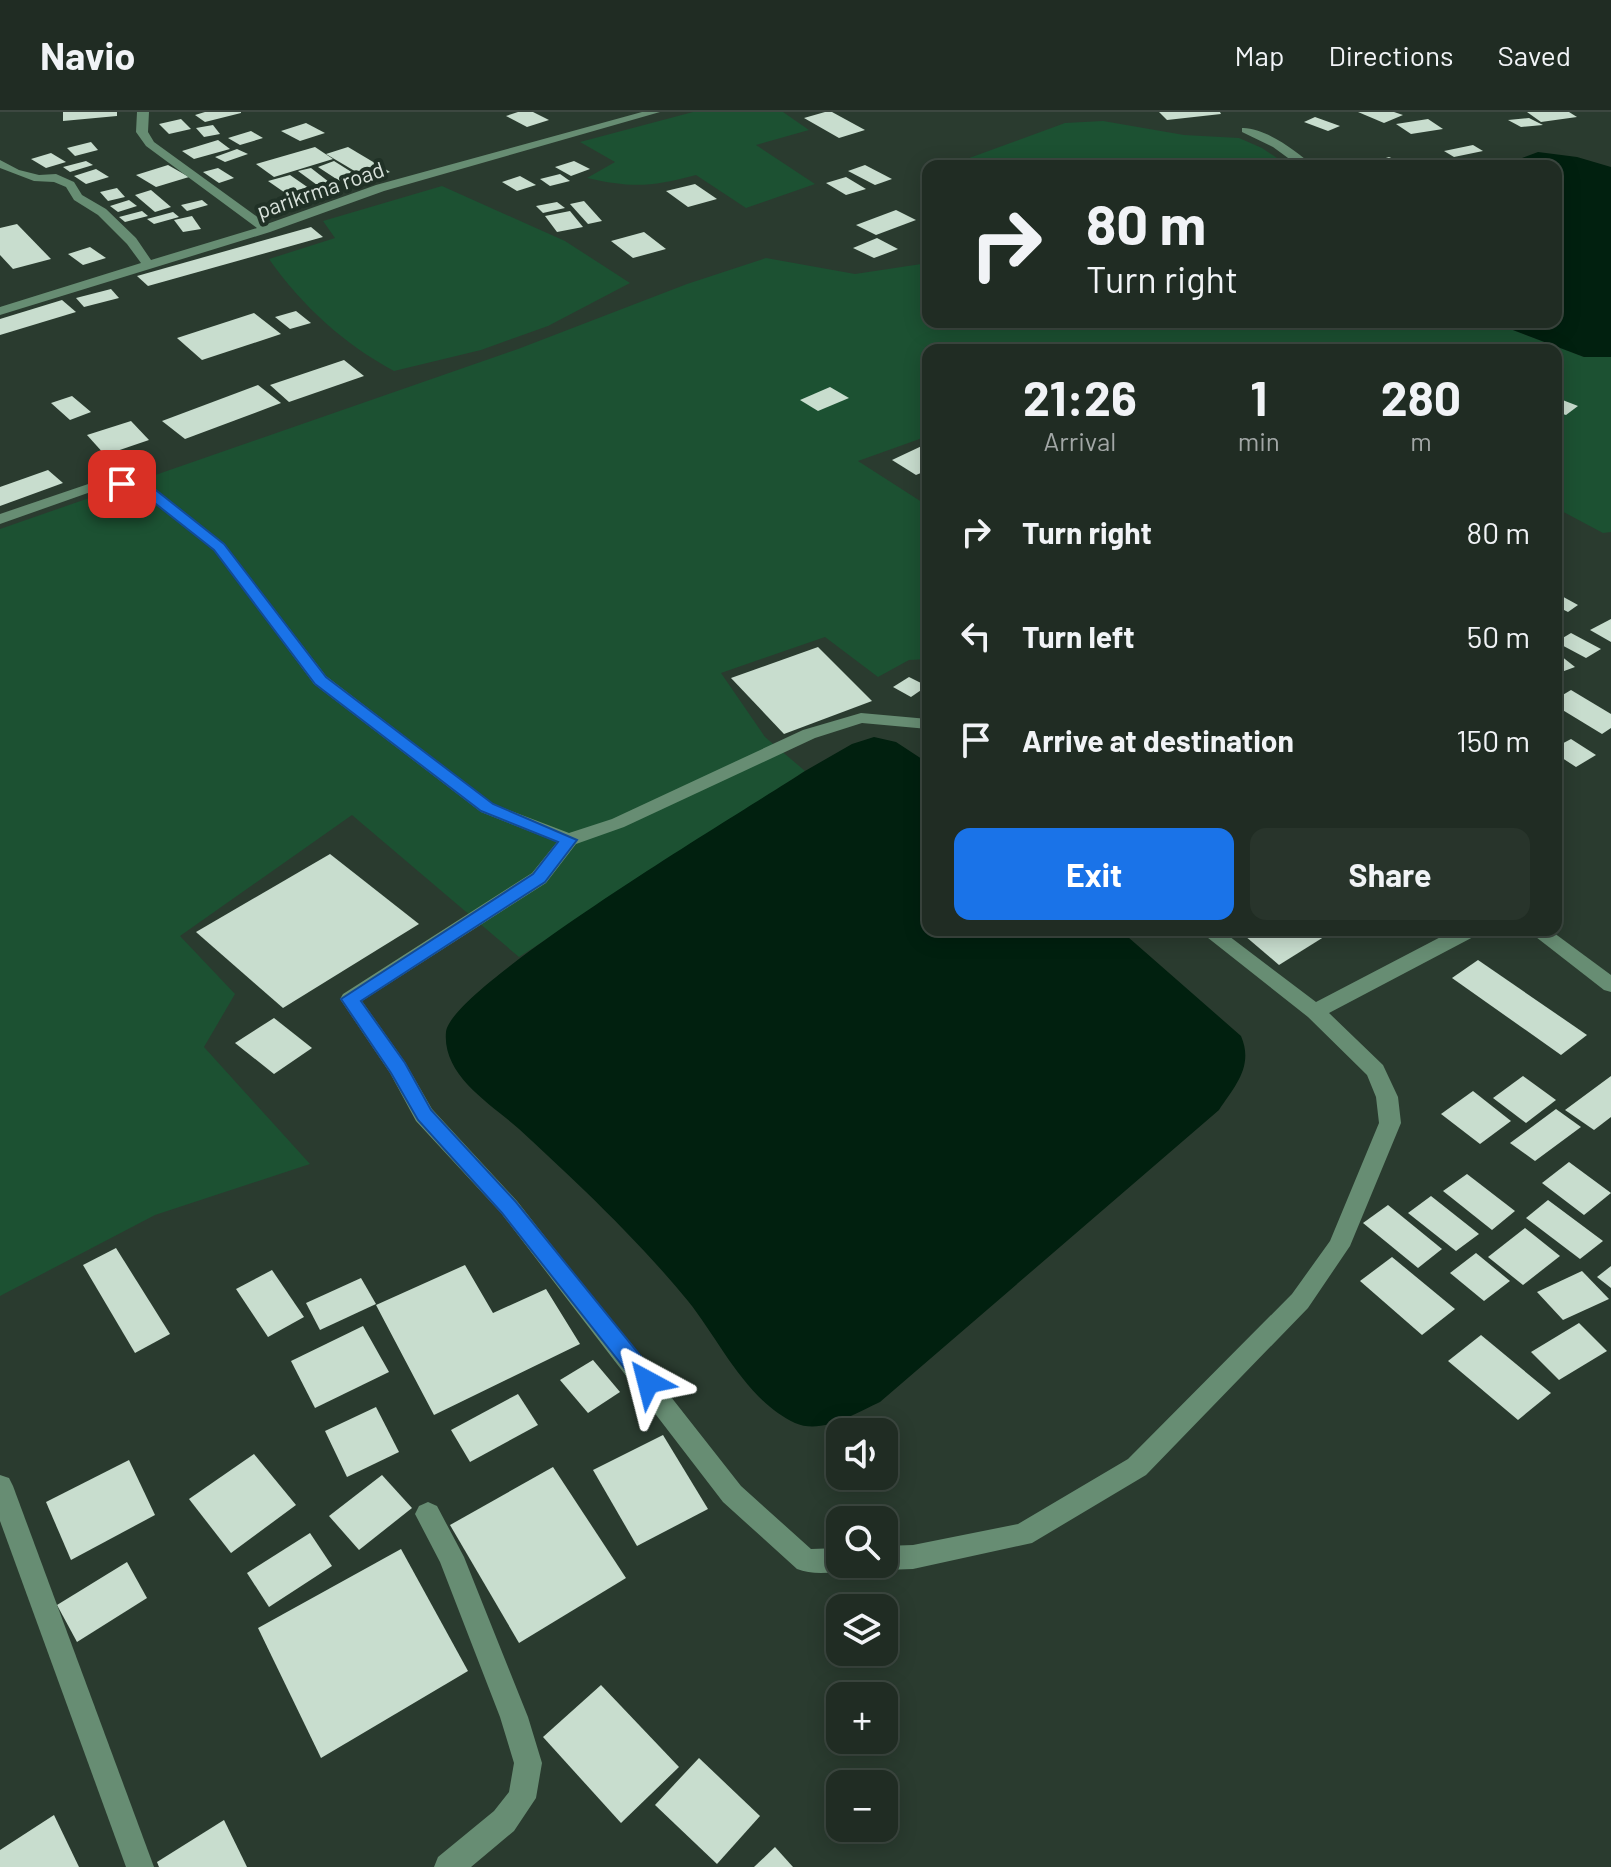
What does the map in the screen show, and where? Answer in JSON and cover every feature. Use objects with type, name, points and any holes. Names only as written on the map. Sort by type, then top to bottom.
[{"type":"street","points":[[143,112],[142,132],[150,144],[266,229]]},
{"type":"street","name":"parikrma road","points":[[0,311],[266,229],[380,188],[654,112]]},
{"type":"street","points":[[1246,130],[1298,160]]},
{"type":"street","points":[[0,163],[15,172],[38,179],[56,178],[70,185],[78,197],[102,212],[132,241],[149,266]]},
{"type":"street","points":[[0,519],[100,484],[122,484],[147,490],[219,547],[320,680],[487,808],[569,840]]},
{"type":"street","points":[[826,1560],[806,1561],[732,1494],[509,1207],[424,1115],[398,1068],[350,999],[539,878],[569,840],[618,823],[809,734],[861,718],[922,723]]},
{"type":"street","points":[[898,1558],[1023,1535],[1137,1467],[1300,1301],[1339,1246],[1390,1123],[1387,1097],[1376,1071],[1315,1012],[1216,936]]},
{"type":"street","points":[[1315,1012],[1459,936]]},
{"type":"street","points":[[1545,936],[1611,985]]},
{"type":"street","points":[[0,1486],[140,1867]]},
{"type":"street","points":[[428,1514],[451,1557],[514,1717],[528,1763],[522,1798],[504,1821],[448,1867]]},
{"type":"shaded area","points":[[693,112],[783,112],[809,130],[756,145],[815,184],[746,208],[696,175],[642,185],[587,178],[615,162],[580,142]]},
{"type":"shaded area","points":[[1103,121],[1184,135],[1239,138],[1280,160],[964,160],[1065,123]]},
{"type":"shaded area","points":[[1538,152],[1577,157],[1611,167],[1611,357],[1584,357],[1562,349],[1562,344],[1550,344],[1508,328],[1562,328],[1562,160],[1517,160]]},
{"type":"shaded area","points":[[442,186],[565,241],[630,283],[548,326],[481,350],[394,371],[358,349],[325,322],[295,293],[269,259],[335,238],[323,221]]},
{"type":"shaded area","points":[[766,258],[855,274],[922,264],[922,328],[1508,328],[1550,344],[922,344],[922,438],[858,461],[922,502],[922,659],[909,660],[878,677],[825,637],[721,673],[765,737],[805,771],[519,957],[352,815],[180,936],[235,994],[204,1047],[310,1164],[155,1215],[0,1296],[0,529],[518,349],[687,284]]},
{"type":"shaded area","points":[[1562,349],[1584,357],[1611,357],[1611,532],[1603,533],[1562,511]]},
{"type":"shaded area","points":[[874,737],[896,742],[922,759],[922,936],[1127,936],[1241,1036],[1245,1057],[1241,1075],[1219,1110],[880,1402],[845,1418],[826,1418],[826,1425],[816,1426],[795,1423],[762,1400],[735,1368],[688,1301],[638,1244],[544,1152],[470,1088],[452,1062],[446,1032],[461,1009],[497,976],[548,938],[805,771],[852,744]]},
{"type":"building","points":[[63,112],[117,112],[117,116],[63,121]]},
{"type":"building","points":[[205,112],[241,113],[205,122],[195,115]]},
{"type":"building","points":[[533,112],[549,120],[527,127],[506,116]]},
{"type":"building","points":[[832,112],[865,130],[839,138],[804,118]]},
{"type":"building","points":[[1159,112],[1220,112],[1221,114],[1167,120]]},
{"type":"building","points":[[1358,112],[1394,112],[1403,115],[1384,123]]},
{"type":"building","points":[[1527,112],[1569,112],[1577,117],[1541,122]]},
{"type":"building","points":[[1315,117],[1340,126],[1328,131],[1304,122]]},
{"type":"building","points":[[1529,118],[1543,125],[1521,127],[1508,120]]},
{"type":"building","points":[[181,119],[191,129],[169,134],[159,124]]},
{"type":"building","points":[[1428,119],[1443,129],[1411,134],[1396,124]]},
{"type":"building","points":[[306,123],[325,133],[300,141],[281,131]]},
{"type":"building","points":[[213,125],[220,134],[204,137],[196,128]]},
{"type":"building","points":[[251,131],[263,138],[240,145],[228,138]]},
{"type":"building","points":[[218,140],[230,149],[194,159],[182,151]]},
{"type":"building","points":[[91,142],[98,150],[75,156],[67,148]]},
{"type":"building","points":[[1473,145],[1483,151],[1454,157],[1444,151]]},
{"type":"building","points":[[315,147],[333,159],[274,177],[256,164]]},
{"type":"building","points":[[348,147],[390,172],[368,179],[326,154]]},
{"type":"building","points":[[237,149],[248,154],[225,162],[215,157]]},
{"type":"building","points":[[51,153],[66,162],[46,168],[31,159]]},
{"type":"building","points":[[86,161],[93,165],[70,172],[63,167]]},
{"type":"building","points":[[334,161],[361,178],[344,184],[318,167]]},
{"type":"building","points":[[574,161],[590,169],[571,176],[555,167]]},
{"type":"building","points":[[168,165],[189,177],[156,187],[136,175]]},
{"type":"building","points":[[865,165],[892,179],[875,185],[848,171]]},
{"type":"building","points":[[218,168],[234,178],[219,183],[203,172]]},
{"type":"building","points":[[311,168],[329,182],[317,185],[298,171]]},
{"type":"building","points":[[96,169],[109,177],[86,184],[74,176]]},
{"type":"building","points":[[560,174],[570,181],[550,186],[540,179]]},
{"type":"building","points":[[290,175],[313,191],[291,197],[268,181]]},
{"type":"building","points":[[520,176],[536,185],[517,191],[502,182]]},
{"type":"building","points":[[846,177],[866,189],[846,195],[826,183]]},
{"type":"building","points":[[695,184],[717,199],[688,207],[666,191]]},
{"type":"building","points":[[117,188],[125,197],[108,201],[100,192]]},
{"type":"building","points":[[151,190],[171,207],[155,212],[135,195]]},
{"type":"building","points":[[129,200],[137,206],[118,212],[110,206]]},
{"type":"building","points":[[202,200],[208,205],[187,211],[181,205]]},
{"type":"building","points":[[584,201],[602,221],[588,224],[570,204]]},
{"type":"building","points":[[557,202],[565,208],[543,213],[536,206]]},
{"type":"building","points":[[896,210],[916,220],[876,235],[856,225]]},
{"type":"building","points":[[142,211],[148,216],[125,222],[119,217]]},
{"type":"building","points":[[570,211],[583,227],[557,232],[545,216]]},
{"type":"building","points":[[173,212],[179,217],[154,224],[147,219]]},
{"type":"building","points":[[192,216],[201,229],[183,232],[174,220]]},
{"type":"building","points":[[17,224],[51,259],[13,269],[0,255],[0,228]]},
{"type":"building","points":[[311,227],[323,237],[148,286],[137,276]]},
{"type":"building","points":[[644,232],[666,249],[633,258],[611,241]]},
{"type":"building","points":[[877,238],[898,249],[874,258],[853,248]]},
{"type":"building","points":[[90,247],[106,258],[83,265],[68,254]]},
{"type":"building","points":[[111,289],[119,298],[84,307],[76,298]]},
{"type":"building","points":[[62,300],[76,312],[0,335],[0,319]]},
{"type":"building","points":[[296,311],[311,323],[290,329],[275,317]]},
{"type":"building","points":[[254,313],[281,334],[202,360],[177,338]]},
{"type":"building","points":[[344,360],[364,376],[289,402],[270,385]]},
{"type":"building","points":[[258,385],[281,403],[185,439],[162,421]]},
{"type":"building","points":[[830,387],[849,398],[818,411],[800,400]]},
{"type":"building","points":[[72,396],[91,412],[70,420],[51,403]]},
{"type":"building","points":[[1562,400],[1578,406],[1566,415],[1562,414]]},
{"type":"building","points":[[131,421],[149,440],[105,455],[87,435]]},
{"type":"building","points":[[922,446],[922,472],[916,475],[892,460]]},
{"type":"building","points":[[48,470],[63,483],[0,506],[0,487]]},
{"type":"building","points":[[1562,596],[1578,605],[1568,612],[1562,609]]},
{"type":"building","points":[[1611,619],[1611,642],[1590,630]]},
{"type":"building","points":[[1571,633],[1601,649],[1586,658],[1562,645],[1562,638]]},
{"type":"building","points":[[818,647],[872,701],[784,734],[731,678]]},
{"type":"building","points":[[1562,657],[1575,667],[1562,672]]},
{"type":"building","points":[[909,677],[922,684],[922,689],[911,697],[893,687]]},
{"type":"building","points":[[1571,690],[1611,714],[1611,728],[1602,734],[1562,710],[1562,695]]},
{"type":"building","points":[[1571,739],[1596,755],[1576,767],[1562,758],[1562,744]]},
{"type":"building","points":[[330,854],[419,924],[283,1008],[196,932]]},
{"type":"building","points":[[1245,936],[1325,936],[1279,965]]},
{"type":"building","points":[[1478,960],[1587,1035],[1561,1055],[1452,978]]},
{"type":"building","points":[[274,1018],[312,1048],[274,1074],[235,1043]]},
{"type":"building","points":[[1523,1076],[1556,1100],[1526,1123],[1493,1098]]},
{"type":"building","points":[[1611,1076],[1611,1117],[1594,1130],[1565,1110]]},
{"type":"building","points":[[1473,1091],[1511,1121],[1480,1144],[1441,1114]]},
{"type":"building","points":[[1556,1109],[1581,1127],[1535,1161],[1510,1143]]},
{"type":"building","points":[[1569,1162],[1611,1193],[1584,1215],[1542,1183]]},
{"type":"building","points":[[1467,1174],[1515,1211],[1492,1230],[1443,1191]]},
{"type":"building","points":[[1431,1196],[1479,1234],[1456,1251],[1408,1213]]},
{"type":"building","points":[[1548,1200],[1603,1241],[1580,1259],[1526,1218]]},
{"type":"building","points":[[1388,1205],[1442,1249],[1418,1268],[1363,1223]]},
{"type":"building","points":[[1525,1228],[1560,1256],[1523,1285],[1488,1257]]},
{"type":"building","points":[[116,1248],[170,1334],[135,1353],[83,1265]]},
{"type":"building","points":[[1476,1253],[1510,1281],[1484,1301],[1450,1273]]},
{"type":"building","points":[[1392,1257],[1455,1309],[1422,1335],[1360,1281]]},
{"type":"building","points":[[465,1265],[493,1313],[546,1289],[580,1344],[434,1415],[376,1305]]},
{"type":"building","points":[[1611,1266],[1611,1288],[1597,1277]]},
{"type":"building","points":[[272,1270],[304,1317],[268,1337],[236,1289]]},
{"type":"building","points":[[1582,1271],[1609,1299],[1563,1320],[1537,1292]]},
{"type":"building","points":[[361,1278],[376,1304],[320,1330],[306,1303]]},
{"type":"building","points":[[1579,1323],[1607,1351],[1559,1380],[1531,1352]]},
{"type":"building","points":[[363,1326],[389,1372],[315,1408],[291,1361]]},
{"type":"building","points":[[1481,1335],[1551,1393],[1518,1420],[1448,1361]]},
{"type":"building","points":[[593,1360],[620,1392],[588,1413],[560,1380]]},
{"type":"building","points":[[518,1394],[538,1425],[470,1462],[451,1430]]},
{"type":"building","points":[[376,1407],[399,1452],[347,1477],[325,1431]]},
{"type":"building","points":[[663,1435],[708,1509],[637,1546],[593,1470]]},
{"type":"building","points":[[254,1454],[296,1505],[231,1553],[189,1499]]},
{"type":"building","points":[[129,1460],[155,1515],[71,1560],[46,1502]]},
{"type":"building","points":[[553,1467],[626,1578],[519,1643],[450,1525]]},
{"type":"building","points":[[382,1475],[412,1508],[359,1550],[329,1516]]},
{"type":"building","points":[[310,1533],[332,1566],[269,1607],[247,1573]]},
{"type":"building","points":[[401,1549],[468,1671],[321,1758],[258,1628]]},
{"type":"building","points":[[127,1562],[147,1598],[77,1642],[57,1605]]},
{"type":"building","points":[[601,1685],[679,1767],[621,1823],[543,1737]]},
{"type":"building","points":[[699,1758],[760,1816],[717,1864],[655,1805]]},
{"type":"building","points":[[54,1815],[79,1867],[0,1867],[0,1850]]},
{"type":"building","points":[[224,1820],[247,1867],[159,1867],[157,1862]]},
{"type":"building","points":[[775,1847],[793,1867],[754,1867]]},
{"type":"route","points":[[122,484],[147,490],[219,547],[320,680],[487,808],[569,840],[539,878],[434,942],[350,999],[398,1068],[424,1115],[509,1207],[648,1382]]}]
